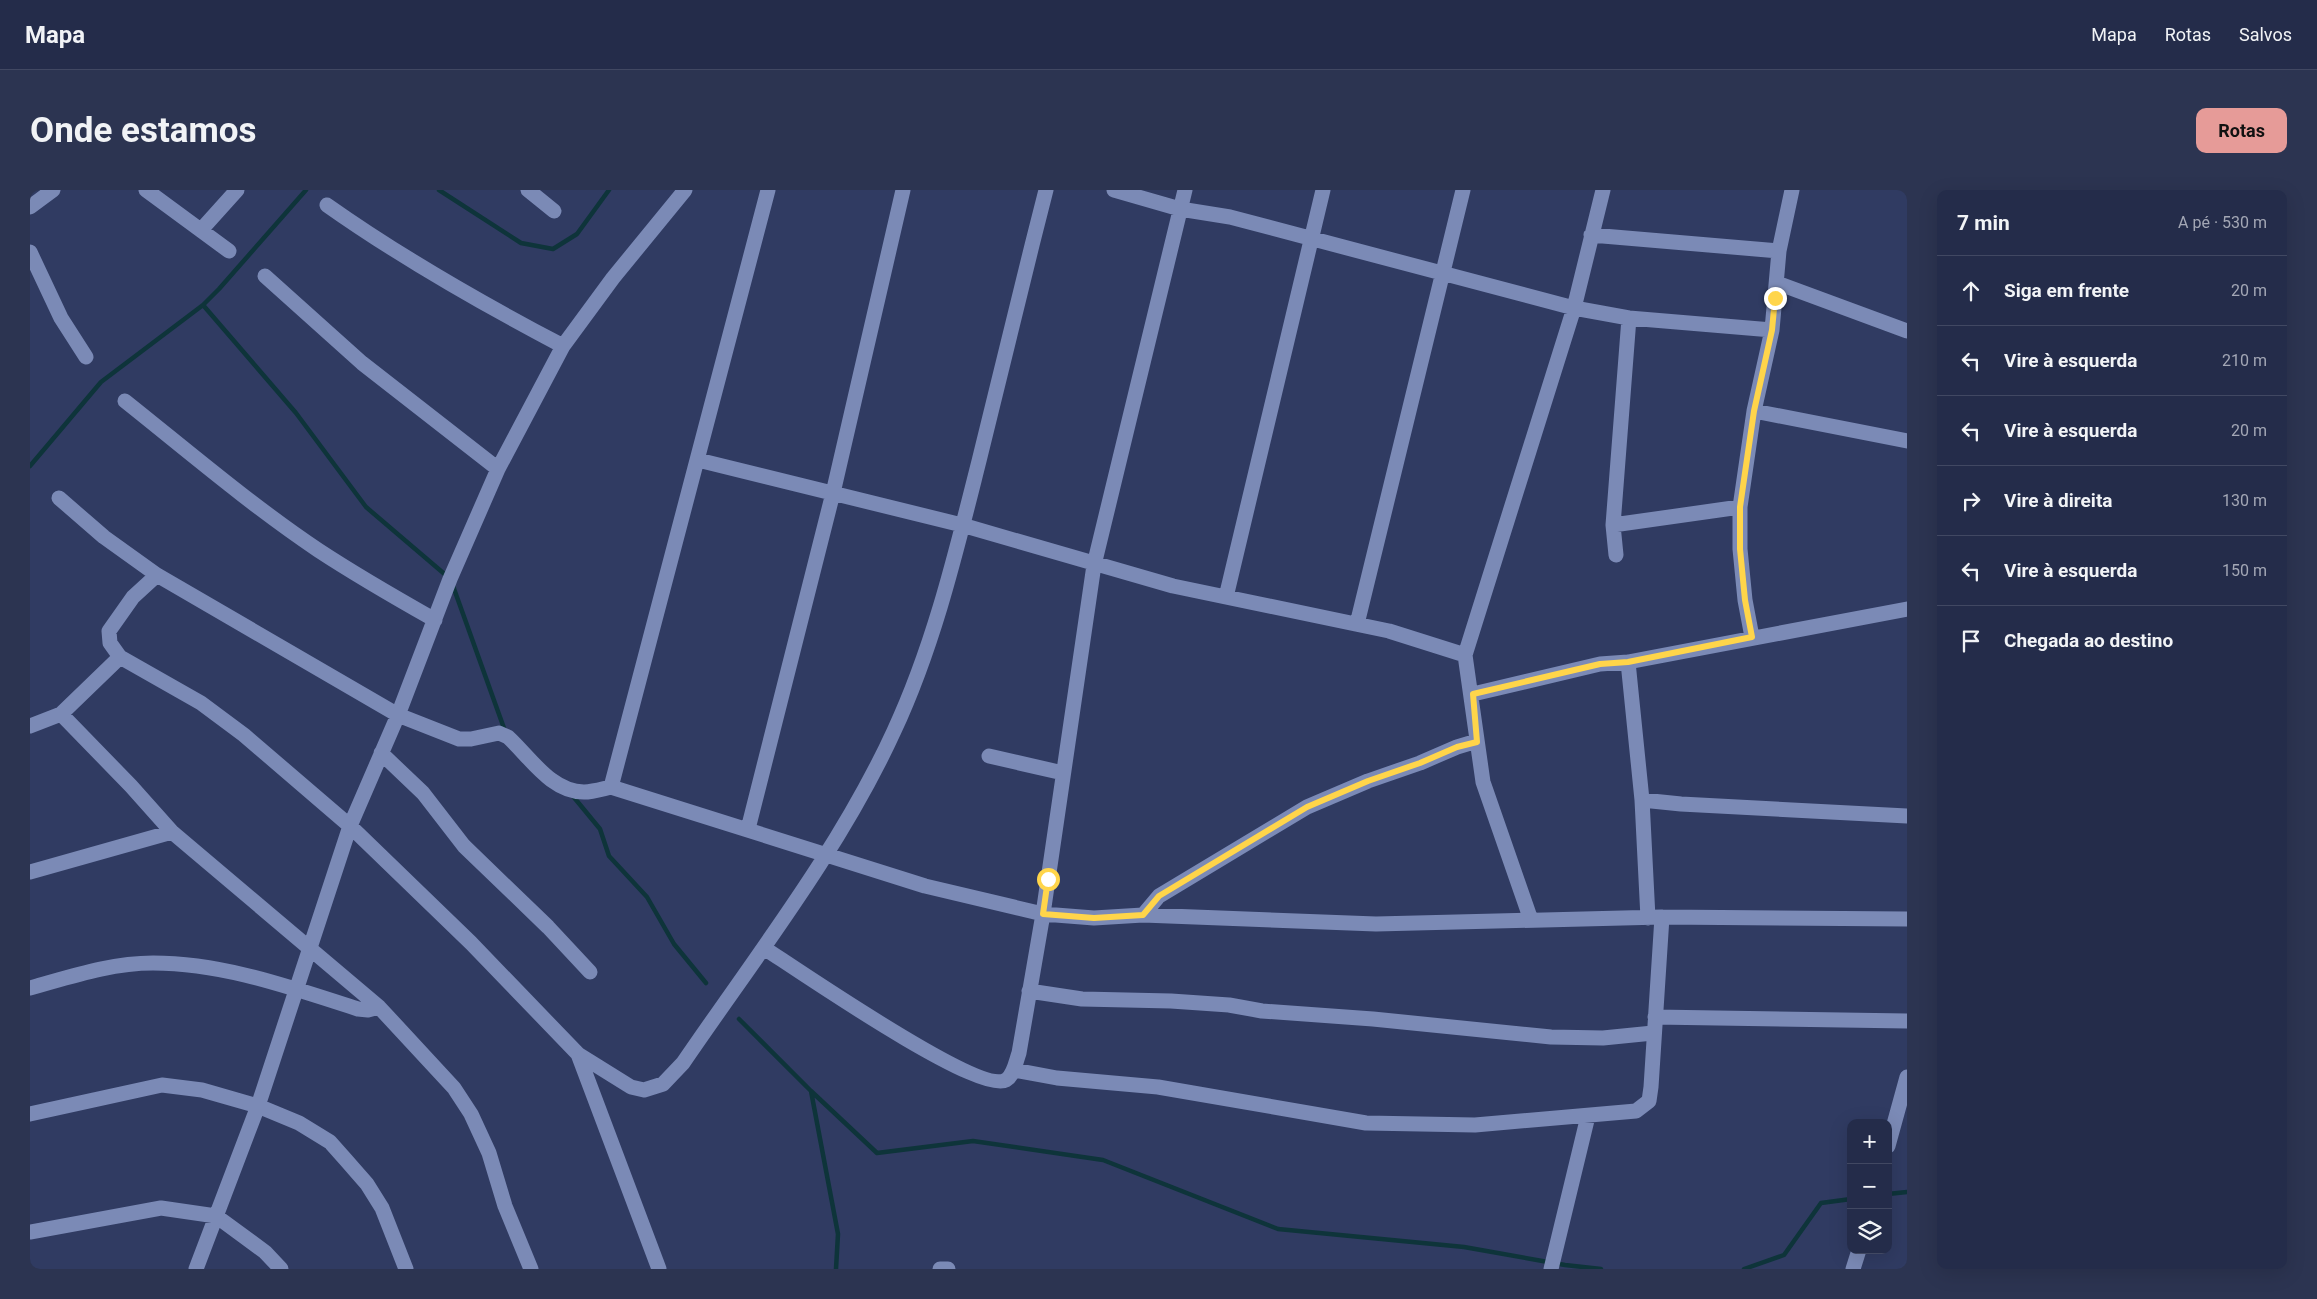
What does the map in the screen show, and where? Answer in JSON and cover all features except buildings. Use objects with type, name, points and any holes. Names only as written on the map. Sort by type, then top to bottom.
[{"type":"street","points":[[30,207],[54,190]]},
{"type":"street","points":[[146,190],[229,252]]},
{"type":"street","points":[[201,230],[238,190]]},
{"type":"street","points":[[528,190],[554,212]]},
{"type":"street","points":[[196,1269],[258,1106],[350,826],[398,715],[450,578],[498,469],[563,346],[613,278],[685,190]]},
{"type":"street","points":[[611,787],[768,190]]},
{"type":"street","points":[[748,829],[833,493],[903,190]]},
{"type":"street","points":[[156,575],[134,597],[109,631],[110,643],[120,657],[201,703],[244,735],[350,826],[471,943],[578,1054],[631,1087],[644,1090],[663,1084],[683,1063],[764,948],[874,772],[895,729],[928,642],[950,576],[1046,190]]},
{"type":"street","points":[[1114,190],[1180,209],[1230,217],[1574,308],[1629,318],[1772,330]]},
{"type":"street","points":[[764,948],[874,1022],[960,1067],[999,1082],[1006,1080],[1014,1070],[1043,914],[1094,565],[1185,190]]},
{"type":"street","points":[[1226,597],[1323,190]]},
{"type":"street","points":[[1357,624],[1441,273],[1463,190]]},
{"type":"street","points":[[1531,920],[1489,802],[1479,762],[1473,694],[1466,655],[1574,308],[1590,235],[1603,190]]},
{"type":"street","points":[[1752,637],[1745,600],[1740,549],[1740,507],[1754,411],[1772,330],[1779,251],[1792,190]]},
{"type":"street","points":[[327,205],[381,243],[480,303],[563,346]]},
{"type":"street","points":[[1590,235],[1779,251]]},
{"type":"street","points":[[30,252],[61,318],[86,356]]},
{"type":"street","points":[[265,276],[362,363],[498,469]]},
{"type":"street","points":[[1777,283],[1907,331]]},
{"type":"street","points":[[1616,555],[1613,525],[1629,318]]},
{"type":"street","points":[[125,401],[255,504],[317,549],[368,582],[435,620]]},
{"type":"street","points":[[1754,411],[1907,441]]},
{"type":"street","points":[[698,460],[962,525],[1094,565],[1172,586],[1389,631],[1466,655]]},
{"type":"street","points":[[59,498],[104,537],[156,575],[190,592],[398,715],[459,738],[470,739],[499,733],[508,737],[557,785],[574,792],[587,792],[611,787],[925,886],[1043,914],[1094,918],[1143,915],[1376,924],[1655,918],[1907,919]]},
{"type":"street","points":[[1613,525],[1740,507]]},
{"type":"street","points":[[1473,694],[1600,664],[1628,662],[1907,609]]},
{"type":"street","points":[[30,726],[61,714],[120,657]]},
{"type":"street","points":[[1014,1070],[1057,1078],[1158,1087],[1366,1123],[1475,1125],[1636,1111],[1649,1101],[1655,1017],[1655,918],[1628,662]]},
{"type":"street","points":[[61,714],[132,786],[172,832],[379,1007],[454,1088],[471,1114],[489,1152],[506,1206],[531,1269]]},
{"type":"street","points":[[1143,915],[1159,896],[1307,807],[1368,781],[1420,763],[1457,747],[1477,742]]},
{"type":"street","points":[[381,753],[422,793],[464,846],[548,927],[590,972]]},
{"type":"street","points":[[989,756],[1063,774]]},
{"type":"street","points":[[1642,800],[1681,804],[1907,816]]},
{"type":"street","points":[[30,872],[66,860],[172,832]]},
{"type":"street","points":[[30,988],[104,969],[153,963],[239,973],[358,1009],[368,1010],[379,1007]]},
{"type":"street","points":[[1029,991],[1082,999],[1219,1004],[1262,1011],[1372,1019],[1551,1037],[1603,1038],[1653,1032]]},
{"type":"street","points":[[1655,1017],[1907,1021]]},
{"type":"street","points":[[578,1054],[658,1269]]},
{"type":"street","points":[[1892,1131],[1907,1077]]},
{"type":"street","points":[[30,1114],[162,1085],[202,1090],[258,1106],[299,1123],[330,1142],[368,1184],[382,1208],[406,1269]]},
{"type":"street","points":[[1552,1262],[1588,1116]]},
{"type":"street","points":[[30,1232],[160,1208],[216,1216],[265,1252],[280,1269]]},
{"type":"street","points":[[1853,1269],[1858,1254]]},
{"type":"street","points":[[940,1269],[948,1269]]},
{"type":"waterway","points":[[306,190],[203,305],[296,413],[366,507],[448,577]]},
{"type":"waterway","points":[[439,190],[521,243],[553,249],[577,234],[609,190]]},
{"type":"waterway","points":[[30,466],[101,382],[203,305]]},
{"type":"waterway","points":[[453,586],[505,731]]},
{"type":"waterway","points":[[572,795],[600,829],[609,856],[647,897],[674,944],[706,983]]},
{"type":"waterway","points":[[739,1019],[811,1091],[838,1234],[836,1269]]},
{"type":"waterway","points":[[811,1091],[877,1153],[973,1141],[1103,1160],[1278,1229],[1464,1247],[1565,1265],[1601,1269]]},
{"type":"waterway","points":[[1892,1194],[1907,1192]]},
{"type":"waterway","points":[[1744,1269],[1784,1255],[1821,1203],[1847,1200]]},
{"type":"route","points":[[1048,879],[1043,914],[1094,918],[1143,915],[1159,896],[1237,847],[1307,807],[1368,781],[1420,763],[1457,747],[1477,742],[1473,694],[1600,664],[1628,662],[1752,637],[1745,600],[1740,549],[1740,507],[1754,411],[1772,330],[1775,298]]}]
